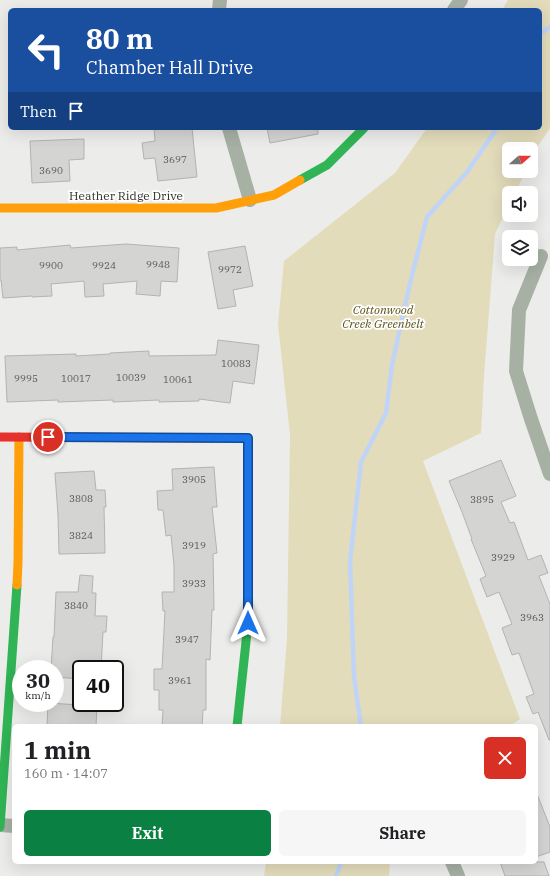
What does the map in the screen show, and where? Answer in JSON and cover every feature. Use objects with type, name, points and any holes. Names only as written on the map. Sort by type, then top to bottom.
[{"type":"street","points":[[230,130],[250,200]]},
{"type":"street","name":"Heather Ridge Drive","points":[[0,208],[216,208],[274,195],[327,166],[362,130]]},
{"type":"street","points":[[541,256],[519,310],[516,371],[530,419],[550,474]]},
{"type":"street","points":[[0,437],[248,438],[248,623],[237,724]]},
{"type":"street","points":[[12,826],[0,825],[18,563],[19,437]]},
{"type":"street","points":[[453,864],[458,876]]},
{"type":"green space","name":"Cottonwood Creek Greenbelt","points":[[508,0],[550,0],[550,128],[538,146],[538,142],[502,142],[502,178],[522,178],[518,186],[502,186],[502,220],[495,234],[481,433],[423,461],[520,719],[513,724],[280,724],[287,638],[290,435],[278,324],[284,261],[395,173],[426,130],[542,130],[542,8],[503,8]]},
{"type":"green space","points":[[266,864],[390,864],[389,876],[264,876]]},
{"type":"building","points":[[154,130],[192,130],[197,177],[158,181],[155,158],[144,159],[142,143],[155,141]]},
{"type":"building","points":[[267,130],[318,130],[318,134],[270,143]]},
{"type":"building","points":[[84,139],[84,159],[69,160],[70,181],[32,183],[30,141]]},
{"type":"building","points":[[126,244],[179,248],[177,282],[161,281],[160,296],[136,294],[137,281],[103,284],[104,296],[85,297],[84,281],[51,284],[52,296],[3,298],[0,280],[0,248],[17,247],[17,250],[70,245],[71,248]]},
{"type":"building","points":[[245,246],[253,286],[233,290],[236,306],[218,309],[208,252]]},
{"type":"building","points":[[218,340],[259,345],[254,384],[233,381],[230,403],[199,399],[199,401],[159,402],[159,400],[113,402],[113,400],[58,402],[58,400],[7,402],[5,356],[76,354],[76,356],[149,351],[149,356],[216,355]]},
{"type":"building","points":[[501,460],[516,496],[501,502],[510,523],[514,522],[528,560],[541,555],[548,573],[539,576],[550,604],[550,740],[538,712],[533,714],[526,697],[534,694],[519,653],[512,655],[502,628],[512,624],[499,592],[487,597],[480,579],[486,576],[449,481]]},
{"type":"building","points":[[214,467],[217,507],[212,507],[217,553],[213,554],[214,610],[212,610],[210,660],[206,659],[206,710],[203,710],[202,724],[162,724],[163,710],[159,710],[159,690],[154,690],[154,669],[162,669],[165,611],[163,611],[162,592],[174,592],[174,565],[171,535],[166,536],[163,510],[158,510],[157,491],[173,490],[172,469]]},
{"type":"building","points":[[94,471],[96,490],[105,490],[105,553],[59,554],[55,473]]},
{"type":"building","points":[[80,575],[93,576],[92,593],[96,593],[95,616],[107,616],[106,632],[103,632],[101,660],[72,660],[72,678],[64,678],[64,660],[52,660],[56,592],[78,592]]},
{"type":"building","points":[[64,704],[72,704],[72,712],[97,712],[96,724],[47,724],[48,712],[64,712]]},
{"type":"building","points":[[538,797],[550,827],[550,852],[538,856]]},
{"type":"building","points":[[538,862],[544,862],[549,876],[505,876],[501,864],[538,864]]},
{"type":"waterway","points":[[542,33],[550,27]]},
{"type":"waterway","points":[[361,724],[354,677],[350,561],[361,462],[386,413],[392,365],[411,279],[427,217],[467,172],[495,130]]},
{"type":"waterway","points":[[336,876],[340,864]]},
{"type":"traffic: fast","points":[[300,180],[327,165],[362,130]]},
{"type":"traffic: fast","points":[[212,438],[248,438],[248,623],[237,724]]},
{"type":"traffic: fast","points":[[0,827],[17,585]]},
{"type":"traffic: slow","points":[[0,208],[216,208],[274,195],[300,180]]},
{"type":"traffic: slow","points":[[17,585],[19,437]]},
{"type":"traffic: jam","points":[[0,437],[212,438]]},
{"type":"route","points":[[48,437],[248,438],[248,623]]}]
